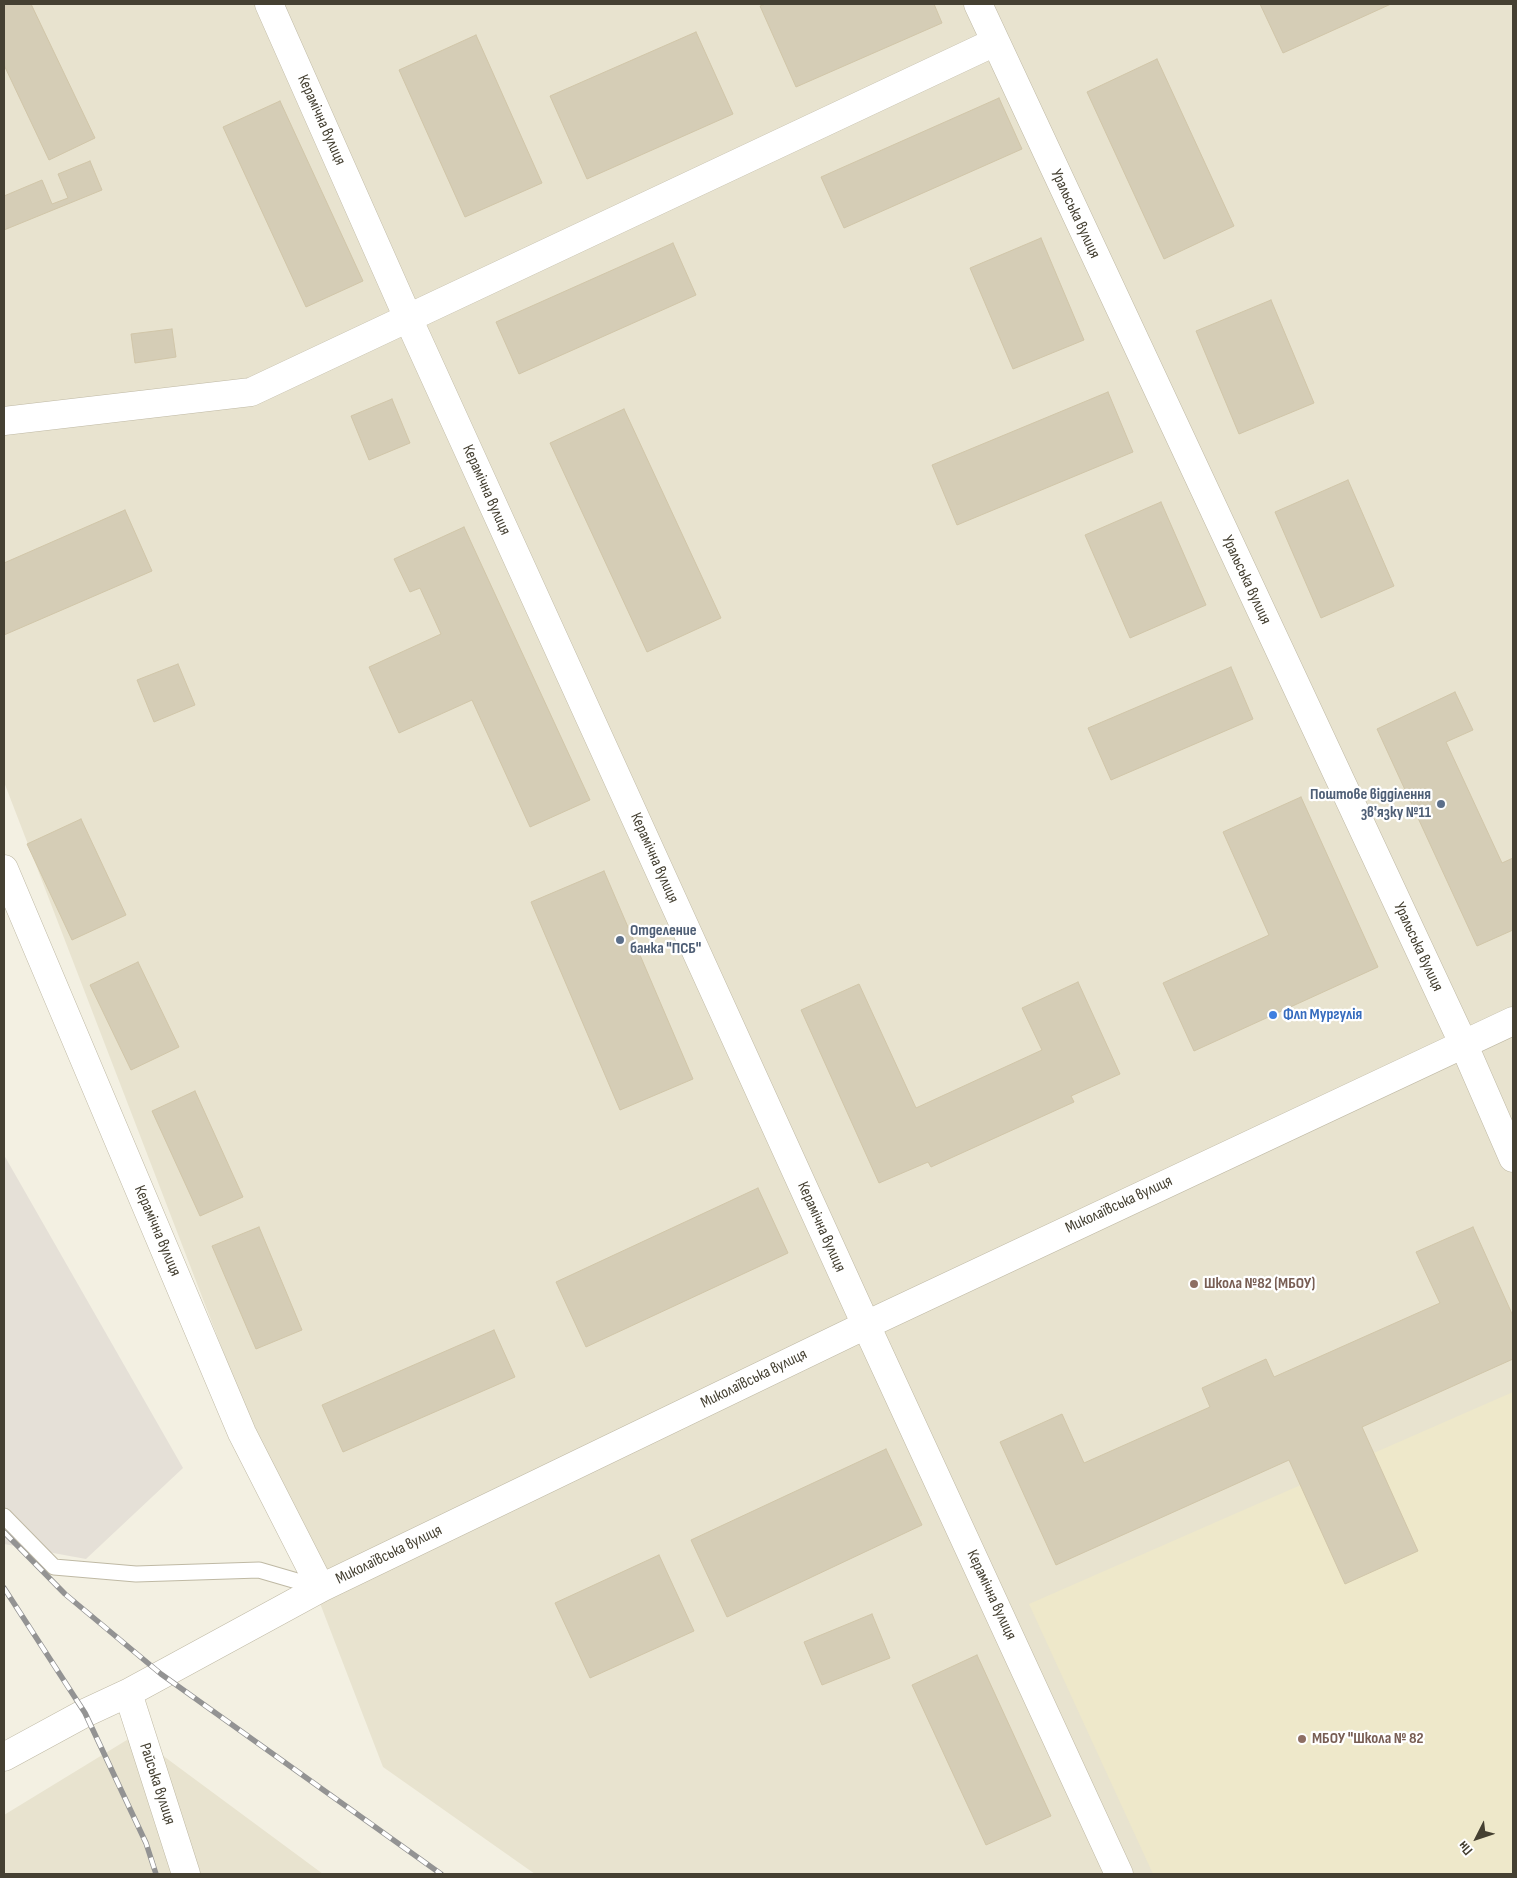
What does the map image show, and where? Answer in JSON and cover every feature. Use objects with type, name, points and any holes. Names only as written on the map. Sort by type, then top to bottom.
[{"type":"street","name":"Керамічна вулиця","points":[[269,4],[408,318],[866,1325],[1119,1874]]},
{"type":"street","name":"Уральська вулиця","points":[[978,4],[1462,1043],[1513,1158]]},
{"type":"street","points":[[4,421],[251,392],[995,42]]},
{"type":"street","name":"Керамічна вулиця","points":[[4,869],[242,1433],[321,1588]]},
{"type":"street","name":"Миколаївська вулиця","points":[[4,1757],[85,1713],[128,1693],[321,1588],[866,1325],[1462,1043],[1513,1021]]},
{"type":"street","name":"Райська вулиця","points":[[128,1693],[186,1874]]},
{"type":"lane","points":[[4,1516],[54,1568],[136,1574],[259,1570],[321,1588]]},
{"type":"shaded area","points":[[4,4],[1513,4],[1513,1874],[535,1874],[383,1767],[4,782]]},
{"type":"shaded area","points":[[4,1155],[183,1468],[86,1559],[4,1544]]},
{"type":"shaded area","name":"МБОУ \"Школа № 82","points":[[1513,1392],[1513,1874],[1153,1874],[1029,1604]]},
{"type":"shaded area","points":[[135,1735],[323,1874],[4,1874],[4,1815]]},
{"type":"building","points":[[4,4],[31,4],[95,138],[49,160],[4,65]]},
{"type":"building","points":[[766,4],[934,4],[942,23],[796,87],[760,6]]},
{"type":"building","points":[[1260,4],[1391,4],[1283,53]]},
{"type":"building","points":[[696,32],[733,114],[587,179],[550,96]]},
{"type":"building","points":[[476,35],[542,183],[465,217],[399,70]]},
{"type":"building","points":[[1157,59],[1234,226],[1164,259],[1087,92]]},
{"type":"building","points":[[999,98],[1022,149],[844,228],[821,177]]},
{"type":"building","points":[[280,101],[363,281],[306,307],[223,127]]},
{"type":"building","points":[[90,161],[102,190],[4,230],[4,196],[42,180],[52,204],[68,198],[58,174]]},
{"type":"building","points":[[1041,238],[1084,340],[1013,369],[970,268]]},
{"type":"building","points":[[673,243],[696,295],[519,374],[496,322]]},
{"type":"building","points":[[1271,300],[1314,403],[1239,434],[1196,331]]},
{"type":"building","points":[[172,329],[176,357],[135,363],[131,334]]},
{"type":"building","points":[[1108,392],[1133,452],[957,525],[932,465]]},
{"type":"building","points":[[392,399],[410,443],[369,460],[351,416]]},
{"type":"building","points":[[624,409],[721,618],[647,652],[550,443]]},
{"type":"building","points":[[1348,480],[1394,586],[1321,618],[1275,512]]},
{"type":"building","points":[[1161,502],[1206,605],[1130,638],[1085,535]]},
{"type":"building","points":[[125,510],[152,571],[4,635],[4,563]]},
{"type":"building","points":[[464,527],[590,800],[530,827],[472,700],[399,733],[369,667],[441,634],[420,588],[410,592],[394,559]]},
{"type":"building","points":[[178,664],[195,705],[154,722],[137,680]]},
{"type":"building","points":[[1231,667],[1253,719],[1111,780],[1088,728]]},
{"type":"building","points":[[1455,692],[1473,730],[1446,742],[1502,863],[1513,858],[1513,930],[1477,946],[1377,729]]},
{"type":"building","points":[[1301,797],[1378,967],[1194,1051],[1163,983],[1269,935],[1223,832]]},
{"type":"building","points":[[81,819],[126,915],[72,940],[27,844]]},
{"type":"building","points":[[604,871],[693,1079],[620,1110],[531,902]]},
{"type":"building","points":[[138,962],[179,1047],[131,1070],[90,985]]},
{"type":"building","points":[[1078,982],[1120,1074],[1071,1096],[1074,1102],[931,1167],[928,1162],[879,1183],[801,1010],[859,984],[916,1108],[1042,1050],[1022,1008]]},
{"type":"building","points":[[195,1091],[243,1197],[200,1216],[152,1111]]},
{"type":"building","points":[[758,1188],[788,1253],[586,1347],[556,1282]]},
{"type":"building","points":[[259,1227],[302,1330],[256,1349],[212,1246]]},
{"type":"building","points":[[1473,1227],[1513,1316],[1513,1359],[1362,1427],[1418,1551],[1345,1584],[1289,1460],[1056,1565],[1000,1442],[1062,1414],[1084,1463],[1210,1407],[1202,1388],[1266,1359],[1274,1377],[1440,1303],[1416,1252]]},
{"type":"building","points":[[494,1330],[515,1377],[343,1452],[322,1405]]},
{"type":"building","points":[[886,1449],[922,1525],[727,1617],[691,1540]]},
{"type":"building","points":[[659,1555],[694,1631],[590,1678],[555,1603]]},
{"type":"building","points":[[872,1614],[890,1658],[822,1685],[804,1642]]},
{"type":"building","points":[[977,1655],[1051,1816],[986,1845],[912,1685]]},
{"type":"railway","points":[[4,1532],[65,1594],[161,1674],[441,1874]]},
{"type":"railway","points":[[4,1588],[85,1713],[146,1843],[156,1874]]},
{"type":"place","name":"Поштове відділення зв'язку №11","points":[[1441,804]]},
{"type":"place","name":"Отделение банка \"ПСБ\"","points":[[620,940]]},
{"type":"place","name":"Флп Мургулія","points":[[1273,1015]]},
{"type":"place","name":"Школа №82 (МБОУ)","points":[[1194,1284]]},
{"type":"place","name":"МБОУ \"Школа № 82","points":[[1302,1739]]}]
